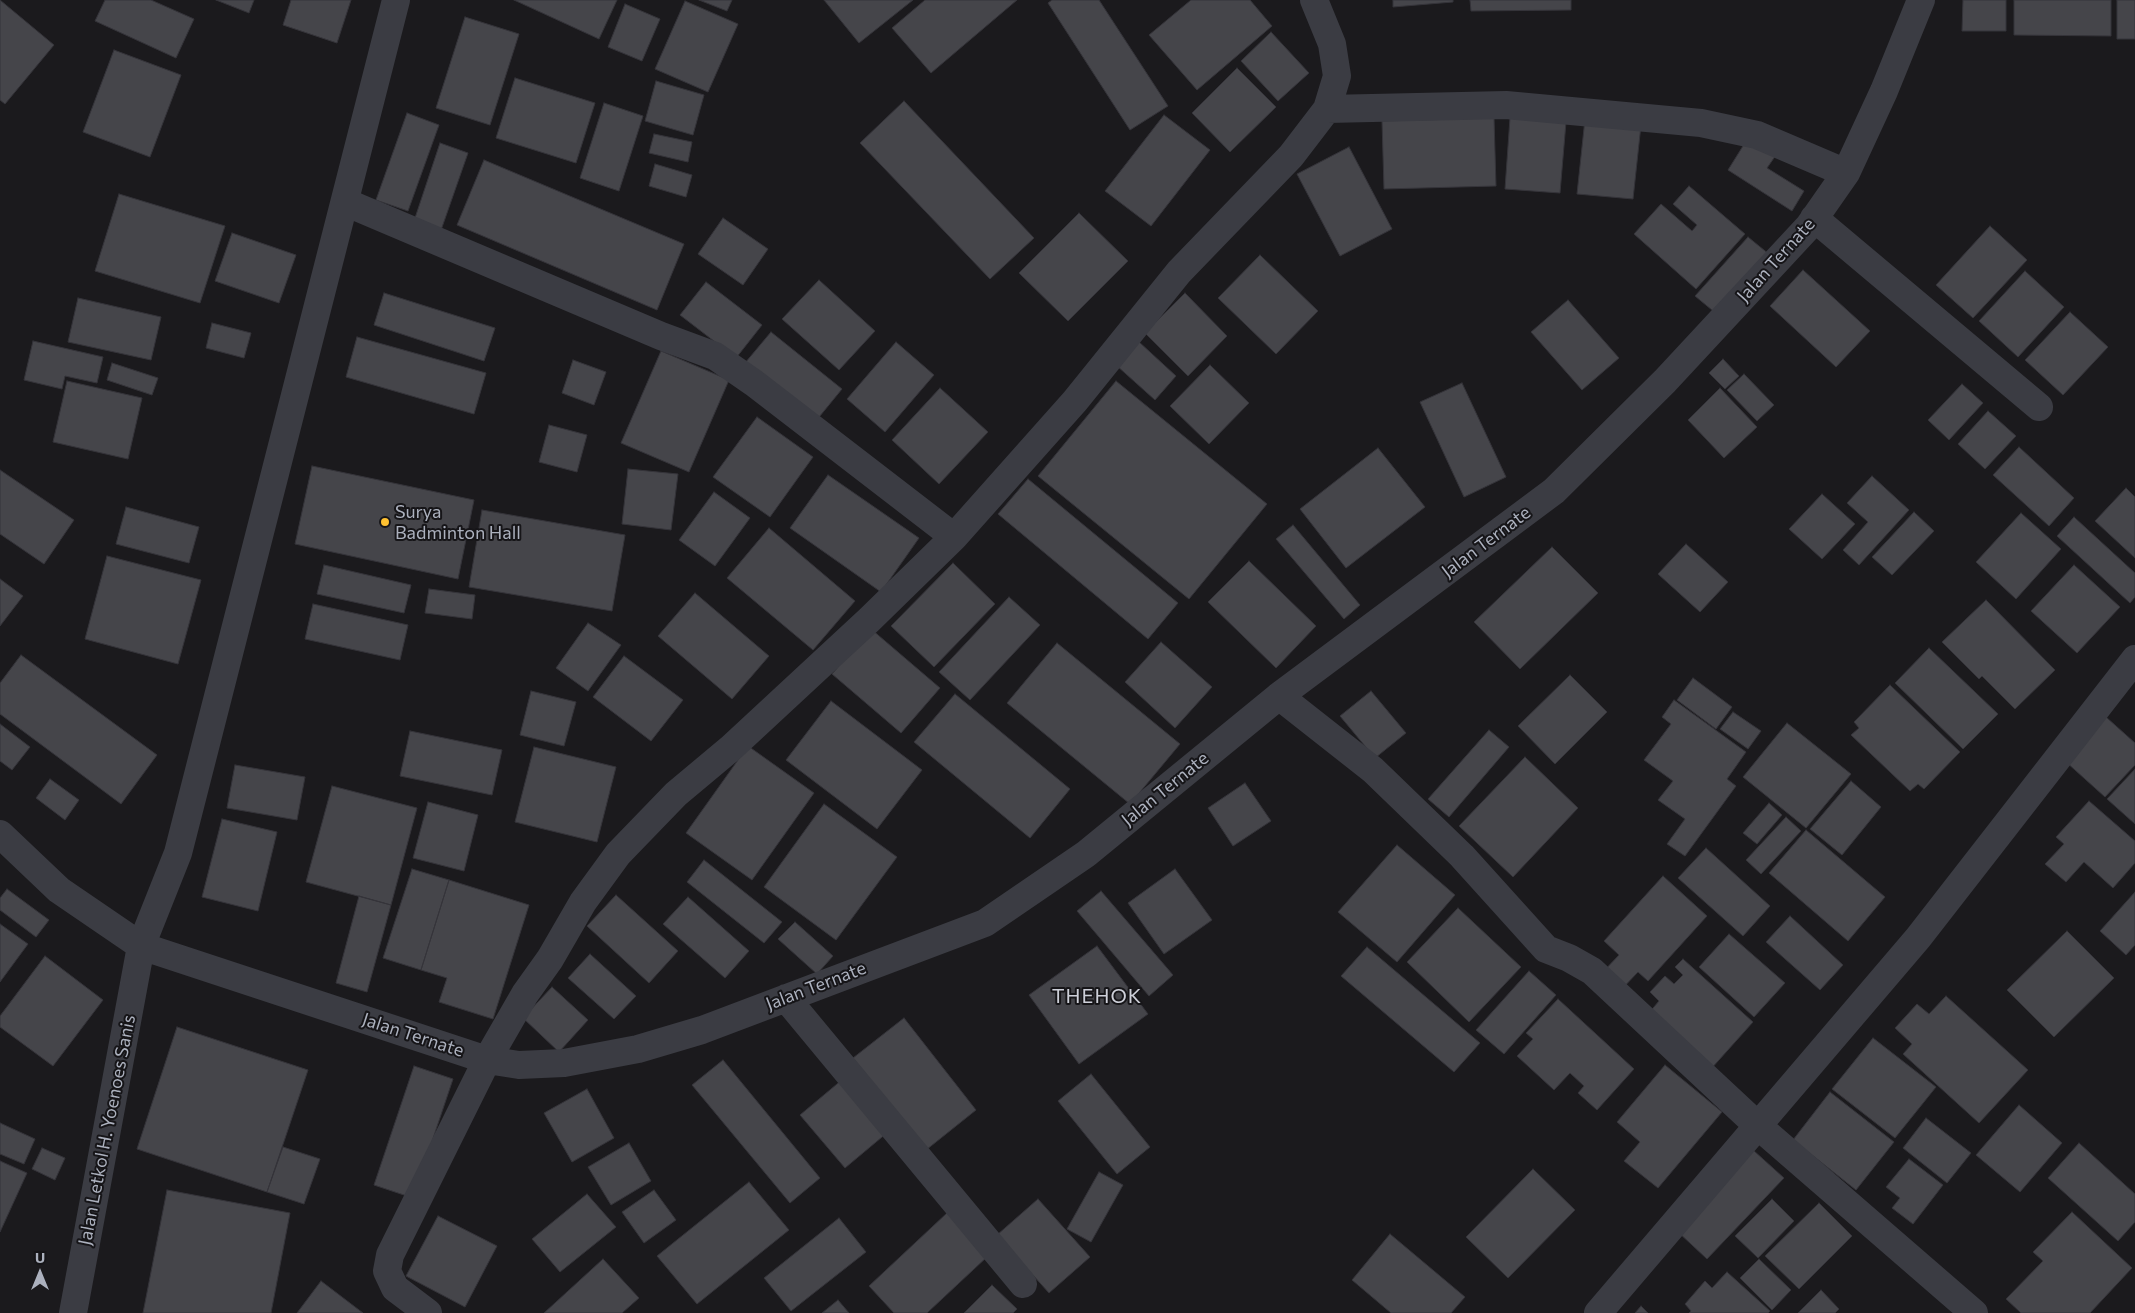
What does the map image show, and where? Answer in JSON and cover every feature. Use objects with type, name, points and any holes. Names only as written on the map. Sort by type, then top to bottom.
[{"type":"street","name":"Jalan Letkol H. Yoenoes Sanis","points":[[73,1313],[142,946],[178,852],[396,0]]},
{"type":"street","points":[[428,1313],[395,1288],[387,1271],[390,1255],[487,1060],[524,994],[550,959],[583,902],[618,854],[676,794],[730,748],[796,687],[954,537],[1075,401],[1179,272],[1291,156],[1327,109],[1337,76],[1332,44],[1314,0]]},
{"type":"street","name":"Jalan Ternate","points":[[0,834],[60,890],[142,946],[487,1060],[519,1065],[564,1063],[638,1049],[702,1030],[985,923],[1086,854],[1279,696],[1554,491],[1665,381],[1809,226],[1846,173],[1884,91],[1921,0]]},
{"type":"street","points":[[1327,109],[1506,105],[1701,124],[1757,135],[1846,173]]},
{"type":"street","points":[[345,202],[652,332],[715,356],[754,383],[954,537]]},
{"type":"street","points":[[1814,218],[2039,407]]},
{"type":"street","points":[[1598,1313],[1918,938],[2135,659]]},
{"type":"street","points":[[1279,696],[1373,770],[1462,856],[1546,949],[1569,958],[1592,971],[1757,1125],[1974,1313]]},
{"type":"street","points":[[786,998],[1022,1284]]},
{"type":"building","points":[[0,0],[54,45],[5,104],[0,100]]},
{"type":"building","points":[[105,0],[151,0],[194,19],[176,58],[95,21]]},
{"type":"building","points":[[216,0],[254,0],[249,13]]},
{"type":"building","points":[[291,0],[351,0],[337,43],[283,25]]},
{"type":"building","points":[[514,0],[617,0],[599,39]]},
{"type":"building","points":[[699,0],[732,0],[727,11]]},
{"type":"building","points":[[824,0],[913,0],[859,43]]},
{"type":"building","points":[[925,0],[1017,0],[931,73],[892,28]]},
{"type":"building","points":[[1052,0],[1099,0],[1168,106],[1130,130],[1048,3]]},
{"type":"building","points":[[1191,0],[1250,0],[1272,26],[1197,90],[1149,35]]},
{"type":"building","points":[[1393,0],[1453,0],[1453,2],[1393,7]]},
{"type":"building","points":[[1470,0],[1571,0],[1571,10],[1471,11]]},
{"type":"building","points":[[1963,0],[2006,0],[2006,31],[1962,31]]},
{"type":"building","points":[[2014,0],[2111,0],[2111,36],[2014,35]]},
{"type":"building","points":[[2117,0],[2135,0],[2135,39],[2117,39]]},
{"type":"building","points":[[685,1],[738,24],[708,92],[655,69]]},
{"type":"building","points":[[625,4],[660,19],[642,61],[608,47]]},
{"type":"building","points":[[465,17],[519,34],[490,125],[436,108]]},
{"type":"building","points":[[1271,32],[1309,73],[1278,101],[1241,61]]},
{"type":"building","points":[[114,50],[181,75],[150,157],[83,132]]},
{"type":"building","points":[[1237,68],[1276,107],[1230,152],[1192,113]]},
{"type":"building","points":[[515,78],[595,103],[576,163],[496,138]]},
{"type":"building","points":[[656,81],[704,95],[693,135],[645,121]]},
{"type":"building","points":[[904,101],[1034,238],[990,279],[860,143]]},
{"type":"building","points":[[604,103],[643,116],[619,191],[580,178]]},
{"type":"building","points":[[407,113],[439,125],[408,211],[376,200]]},
{"type":"building","points":[[1164,115],[1210,150],[1151,226],[1105,191]]},
{"type":"building","points":[[1494,118],[1496,186],[1384,189],[1382,121]]},
{"type":"building","points":[[1510,118],[1566,122],[1560,193],[1505,189]]},
{"type":"building","points":[[1585,119],[1641,125],[1633,199],[1577,194]]},
{"type":"building","points":[[654,134],[692,142],[688,162],[649,153]]},
{"type":"building","points":[[1748,138],[1776,155],[1767,168],[1804,191],[1792,211],[1728,170]]},
{"type":"building","points":[[440,143],[468,153],[440,233],[413,224]]},
{"type":"building","points":[[1349,147],[1392,229],[1340,256],[1297,174]]},
{"type":"building","points":[[484,160],[684,244],[657,310],[457,225]]},
{"type":"building","points":[[655,164],[692,175],[686,197],[649,186]]},
{"type":"building","points":[[1689,186],[1745,234],[1696,289],[1634,234],[1661,204],[1692,231],[1697,225],[1673,204]]},
{"type":"building","points":[[119,194],[225,226],[200,303],[95,271]]},
{"type":"building","points":[[1079,213],[1128,261],[1068,321],[1019,273]]},
{"type":"building","points":[[723,218],[768,249],[743,285],[698,254]]},
{"type":"building","points":[[1990,226],[2027,260],[1973,318],[1936,285]]},
{"type":"building","points":[[232,233],[296,255],[279,303],[215,281]]},
{"type":"building","points":[[1748,237],[1770,255],[1718,315],[1695,296]]},
{"type":"building","points":[[1260,255],[1318,311],[1276,354],[1218,298]]},
{"type":"building","points":[[1803,270],[1870,331],[1836,367],[1770,306]]},
{"type":"building","points":[[2025,271],[2064,307],[2018,357],[1979,321]]},
{"type":"building","points":[[819,280],[875,331],[839,370],[782,319]]},
{"type":"building","points":[[706,282],[762,325],[736,358],[680,315]]},
{"type":"building","points":[[384,293],[495,328],[484,361],[374,325]]},
{"type":"building","points":[[1185,293],[1227,336],[1188,376],[1145,333]]},
{"type":"building","points":[[78,298],[161,317],[151,360],[68,342]]},
{"type":"building","points":[[1568,300],[1619,358],[1582,390],[1531,332]]},
{"type":"building","points":[[2070,312],[2108,347],[2063,395],[2025,360]]},
{"type":"building","points":[[212,323],[251,333],[244,358],[206,348]]},
{"type":"building","points":[[771,332],[842,389],[815,422],[745,363]]},
{"type":"building","points":[[357,337],[486,373],[474,414],[346,377]]},
{"type":"building","points":[[33,341],[103,357],[97,383],[65,376],[62,389],[24,380]]},
{"type":"building","points":[[1138,341],[1176,376],[1155,400],[1116,365]]},
{"type":"building","points":[[896,342],[934,375],[885,432],[847,399]]},
{"type":"building","points":[[661,351],[729,380],[689,472],[621,443]]},
{"type":"building","points":[[1723,359],[1739,376],[1725,389],[1709,373]]},
{"type":"building","points":[[573,360],[606,372],[594,405],[562,393]]},
{"type":"building","points":[[112,363],[158,378],[152,395],[107,380]]},
{"type":"building","points":[[1210,365],[1249,403],[1209,444],[1170,406]]},
{"type":"building","points":[[1744,374],[1774,405],[1757,421],[1727,390]]},
{"type":"building","points":[[67,381],[142,398],[128,459],[53,442]]},
{"type":"building","points":[[1116,381],[1267,504],[1189,599],[1038,476]]},
{"type":"building","points":[[1462,383],[1506,477],[1464,497],[1420,402]]},
{"type":"building","points":[[1962,384],[1983,403],[1949,440],[1928,420]]},
{"type":"building","points":[[940,388],[988,432],[939,484],[892,440]]},
{"type":"building","points":[[1720,388],[1757,427],[1724,458],[1688,420]]},
{"type":"building","points":[[1988,411],[2016,436],[1985,469],[1958,444]]},
{"type":"building","points":[[757,417],[813,457],[770,517],[713,477]]},
{"type":"building","points":[[549,425],[587,435],[577,472],[539,462]]},
{"type":"building","points":[[2019,447],[2074,498],[2049,526],[1993,475]]},
{"type":"building","points":[[1378,448],[1425,507],[1346,568],[1300,509]]},
{"type":"building","name":"Surya Badminton Hall","points":[[312,466],[474,500],[458,579],[295,544]]},
{"type":"building","points":[[628,469],[678,474],[671,530],[622,524]]},
{"type":"building","points":[[0,470],[74,520],[44,564],[0,534]]},
{"type":"building","points":[[828,475],[919,538],[881,592],[790,528]]},
{"type":"building","points":[[1872,476],[1909,510],[1859,565],[1843,550],[1868,522],[1847,503]]},
{"type":"building","points":[[1028,479],[1178,603],[1148,639],[998,514]]},
{"type":"building","points":[[2126,488],[2135,497],[2135,558],[2095,521]]},
{"type":"building","points":[[714,492],[750,518],[715,566],[679,540]]},
{"type":"building","points":[[1822,494],[1855,524],[1822,559],[1789,529]]},
{"type":"building","points":[[126,507],[199,527],[189,563],[116,544]]},
{"type":"building","points":[[482,510],[625,535],[612,611],[469,587]]},
{"type":"building","points":[[1914,512],[1934,531],[1892,575],[1872,557]]},
{"type":"building","points":[[2021,513],[2061,549],[2016,599],[1976,562]]},
{"type":"building","points":[[2074,517],[2135,573],[2135,597],[2130,603],[2057,536]]},
{"type":"building","points":[[1293,525],[1360,605],[1344,619],[1276,539]]},
{"type":"building","points":[[769,528],[855,601],[813,650],[727,578]]},
{"type":"building","points":[[1686,544],[1728,582],[1700,612],[1658,574]]},
{"type":"building","points":[[1552,547],[1598,593],[1520,669],[1474,622]]},
{"type":"building","points":[[107,556],[201,580],[178,664],[85,639]]},
{"type":"building","points":[[1249,561],[1316,626],[1276,668],[1208,602]]},
{"type":"building","points":[[953,563],[995,604],[934,667],[891,626]]},
{"type":"building","points":[[324,565],[411,585],[404,613],[317,594]]},
{"type":"building","points":[[2074,565],[2120,607],[2077,653],[2031,611]]},
{"type":"building","points":[[0,579],[23,596],[0,626]]},
{"type":"building","points":[[429,589],[475,595],[472,619],[425,613]]},
{"type":"building","points":[[695,593],[769,656],[732,699],[658,636]]},
{"type":"building","points":[[1009,597],[1040,625],[970,700],[939,672]]},
{"type":"building","points":[[1986,600],[2055,670],[2015,709],[1982,676],[1979,679],[1942,642]]},
{"type":"building","points":[[313,604],[408,625],[400,660],[305,639]]},
{"type":"building","points":[[588,623],[621,645],[588,691],[556,668]]},
{"type":"building","points":[[871,629],[940,688],[901,733],[832,674]]},
{"type":"building","points":[[1161,642],[1212,687],[1175,728],[1125,682]]},
{"type":"building","points":[[1057,643],[1180,744],[1130,804],[1007,703]]},
{"type":"building","points":[[1929,648],[1998,714],[1963,749],[1895,683]]},
{"type":"building","points":[[21,655],[157,755],[121,804],[0,714],[0,683]]},
{"type":"building","points":[[624,656],[683,700],[651,741],[593,697]]},
{"type":"building","points":[[1570,675],[1607,712],[1555,764],[1518,726]]},
{"type":"building","points":[[1693,678],[1732,707],[1716,729],[1677,700]]},
{"type":"building","points":[[1890,685],[1960,752],[1924,789],[1918,784],[1910,791],[1851,735],[1859,728],[1854,722]]},
{"type":"building","points":[[531,691],[576,702],[564,746],[520,735]]},
{"type":"building","points":[[1371,691],[1406,733],[1375,758],[1340,716]]},
{"type":"building","points":[[955,694],[1070,789],[1030,838],[914,742]]},
{"type":"building","points":[[1674,700],[1746,752],[1727,779],[1736,786],[1685,856],[1667,844],[1685,819],[1658,800],[1673,781],[1644,760],[1671,724],[1662,717]]},
{"type":"building","points":[[831,701],[922,770],[877,829],[786,760]]},
{"type":"building","points":[[1733,712],[1761,731],[1748,749],[1720,729]]},
{"type":"building","points":[[2106,717],[2135,743],[2135,765],[2105,797],[2065,761]]},
{"type":"building","points":[[1787,723],[1851,774],[1806,828],[1743,777]]},
{"type":"building","points":[[0,724],[30,747],[12,770],[0,761]]},
{"type":"building","points":[[1489,730],[1509,747],[1449,817],[1428,799]]},
{"type":"building","points":[[410,731],[502,750],[492,795],[400,776]]},
{"type":"building","points":[[748,746],[814,793],[752,880],[686,833]]},
{"type":"building","points":[[534,747],[616,767],[597,842],[515,822]]},
{"type":"building","points":[[1525,757],[1578,808],[1513,877],[1459,826]]},
{"type":"building","points":[[235,765],[305,777],[297,820],[227,808]]},
{"type":"building","points":[[2135,769],[2135,824],[2107,799]]},
{"type":"building","points":[[50,779],[79,800],[65,820],[36,798]]},
{"type":"building","points":[[1851,781],[1881,807],[1842,855],[1810,829]]},
{"type":"building","points":[[1245,783],[1271,821],[1233,846],[1208,808]]},
{"type":"building","points":[[332,786],[417,808],[391,905],[306,882]]},
{"type":"building","points":[[2089,801],[2135,841],[2135,863],[2113,888],[2084,862],[2066,882],[2045,864],[2064,844],[2056,837]]},
{"type":"building","points":[[428,802],[478,815],[464,871],[413,858]]},
{"type":"building","points":[[1769,803],[1782,815],[1757,844],[1743,833]]},
{"type":"building","points":[[824,804],[897,857],[836,940],[764,887]]},
{"type":"building","points":[[1786,817],[1801,831],[1761,874],[1746,860]]},
{"type":"building","points":[[222,819],[277,832],[258,911],[202,897]]},
{"type":"building","points":[[1806,830],[1885,897],[1848,941],[1769,873]]},
{"type":"building","points":[[1397,845],[1455,895],[1397,962],[1338,912]]},
{"type":"building","points":[[1706,848],[1770,906],[1743,936],[1678,878]]},
{"type":"building","points":[[704,860],[782,922],[764,943],[687,882]]},
{"type":"building","points":[[412,869],[449,880],[421,970],[383,958]]},
{"type":"building","points":[[1175,869],[1212,920],[1164,954],[1128,903]]},
{"type":"building","points":[[1663,876],[1707,916],[1648,981],[1638,972],[1619,992],[1600,975],[1619,955],[1604,941]]},
{"type":"building","points":[[449,880],[529,905],[493,1019],[439,1002],[447,978],[421,970]]},
{"type":"building","points":[[7,889],[49,920],[36,937],[0,910],[0,898]]},
{"type":"building","points":[[1101,891],[1173,975],[1149,996],[1077,911]]},
{"type":"building","points":[[2135,892],[2135,945],[2126,955],[2100,931]]},
{"type":"building","points":[[616,895],[678,951],[649,983],[587,926]]},
{"type":"building","points":[[359,896],[391,905],[367,992],[336,983]]},
{"type":"building","points":[[688,897],[749,951],[725,978],[663,924]]},
{"type":"building","points":[[1458,908],[1521,967],[1469,1022],[1407,962]]},
{"type":"building","points":[[1790,916],[1843,965],[1820,990],[1766,942]]},
{"type":"building","points":[[795,922],[833,956],[817,974],[778,939]]},
{"type":"building","points":[[0,924],[28,944],[0,982]]},
{"type":"building","points":[[2067,931],[2114,978],[2054,1037],[2007,990]]},
{"type":"building","points":[[1729,934],[1785,983],[1754,1017],[1699,967]]},
{"type":"building","points":[[1097,946],[1148,1014],[1079,1064],[1029,995]]},
{"type":"building","points":[[1367,947],[1480,1043],[1454,1072],[1341,976]]},
{"type":"building","points":[[590,954],[636,996],[614,1019],[568,978]]},
{"type":"building","points":[[45,956],[103,1000],[53,1066],[0,1027],[0,1016]]},
{"type":"building","points":[[1683,959],[1753,1022],[1710,1070],[1648,1014],[1659,1001],[1650,992],[1665,976],[1674,984],[1683,975],[1675,967]]},
{"type":"building","points":[[1529,971],[1556,995],[1504,1054],[1476,1030]]},
{"type":"building","points":[[552,987],[588,1020],[559,1052],[523,1018]]},
{"type":"building","points":[[1946,996],[2028,1070],[1979,1123],[1903,1054],[1912,1044],[1895,1028],[1917,1004],[1929,1014]]},
{"type":"building","points":[[1558,999],[1634,1069],[1597,1110],[1578,1093],[1584,1086],[1570,1073],[1554,1090],[1517,1056],[1533,1039],[1526,1033]]},
{"type":"building","points":[[904,1018],[976,1110],[926,1150],[853,1058]]},
{"type":"building","points":[[177,1027],[308,1070],[267,1192],[137,1149]]},
{"type":"building","points":[[1873,1038],[1936,1087],[1895,1138],[1832,1089]]},
{"type":"building","points":[[723,1060],[820,1178],[790,1203],[692,1085]]},
{"type":"building","points":[[1665,1065],[1722,1112],[1658,1188],[1624,1161],[1640,1142],[1617,1122]]},
{"type":"building","points":[[414,1066],[453,1079],[413,1198],[374,1185]]},
{"type":"building","points":[[1091,1074],[1150,1147],[1117,1174],[1058,1101]]},
{"type":"building","points":[[843,1079],[888,1132],[845,1168],[800,1115]]},
{"type":"building","points":[[587,1089],[614,1138],[572,1162],[544,1113]]},
{"type":"building","points":[[1830,1092],[1894,1142],[1856,1190],[1793,1140]]},
{"type":"building","points":[[2019,1105],[2062,1143],[2020,1192],[1976,1155]]},
{"type":"building","points":[[1926,1118],[1971,1153],[1947,1183],[1903,1148]]},
{"type":"building","points":[[0,1123],[35,1139],[24,1164],[0,1154]]},
{"type":"building","points":[[629,1143],[651,1181],[611,1205],[588,1167]]},
{"type":"building","points":[[2079,1143],[2135,1194],[2135,1222],[2118,1241],[2048,1178]]},
{"type":"building","points":[[283,1147],[320,1159],[304,1204],[267,1192]]},
{"type":"building","points":[[42,1148],[65,1158],[55,1180],[32,1169]]},
{"type":"building","points":[[1753,1150],[1784,1178],[1707,1259],[1677,1231]]},
{"type":"building","points":[[1909,1159],[1943,1185],[1913,1224],[1892,1208],[1900,1198],[1886,1187]]},
{"type":"building","points":[[0,1161],[27,1173],[0,1232]]},
{"type":"building","points":[[1533,1169],[1575,1210],[1508,1278],[1466,1237]]},
{"type":"building","points":[[1099,1172],[1123,1185],[1091,1242],[1067,1229]]},
{"type":"building","points":[[749,1182],[789,1230],[697,1304],[657,1256]]},
{"type":"building","points":[[167,1190],[290,1213],[271,1313],[143,1313]]},
{"type":"building","points":[[654,1190],[676,1220],[644,1243],[622,1212]]},
{"type":"building","points":[[587,1194],[616,1227],[560,1272],[532,1239]]},
{"type":"building","points":[[1038,1199],[1090,1257],[1049,1293],[997,1235]]},
{"type":"building","points":[[1772,1199],[1794,1221],[1758,1258],[1735,1236]]},
{"type":"building","points":[[1819,1203],[1852,1236],[1799,1289],[1765,1256]]},
{"type":"building","points":[[2072,1212],[2132,1268],[2090,1313],[2021,1313],[2006,1299],[2043,1261],[2033,1252]]},
{"type":"building","points":[[947,1213],[988,1256],[927,1313],[894,1313],[869,1286]]},
{"type":"building","points":[[438,1216],[497,1246],[465,1307],[406,1276]]},
{"type":"building","points":[[839,1218],[866,1252],[791,1311],[764,1278]]},
{"type":"building","points":[[1390,1234],[1465,1297],[1451,1313],[1391,1313],[1352,1280]]},
{"type":"building","points":[[603,1259],[639,1298],[622,1313],[544,1313]]},
{"type":"building","points":[[1759,1259],[1791,1290],[1772,1310],[1740,1278]]},
{"type":"building","points":[[1727,1272],[1770,1311],[1768,1313],[1689,1313],[1691,1311],[1685,1304],[1705,1281],[1712,1288]]},
{"type":"building","points":[[321,1281],[363,1313],[297,1313]]},
{"type":"building","points":[[992,1285],[1017,1309],[1013,1313],[964,1313]]},
{"type":"building","points":[[1821,1290],[1839,1309],[1835,1313],[1798,1313]]},
{"type":"building","points":[[838,1300],[849,1313],[822,1313]]},
{"type":"building","points":[[1641,1306],[1648,1313],[1635,1313]]},
{"type":"place","name":"Surya Badminton Hall","points":[[385,522]]},
{"type":"district","name":"THEHOK","points":[[1097,996]]}]
